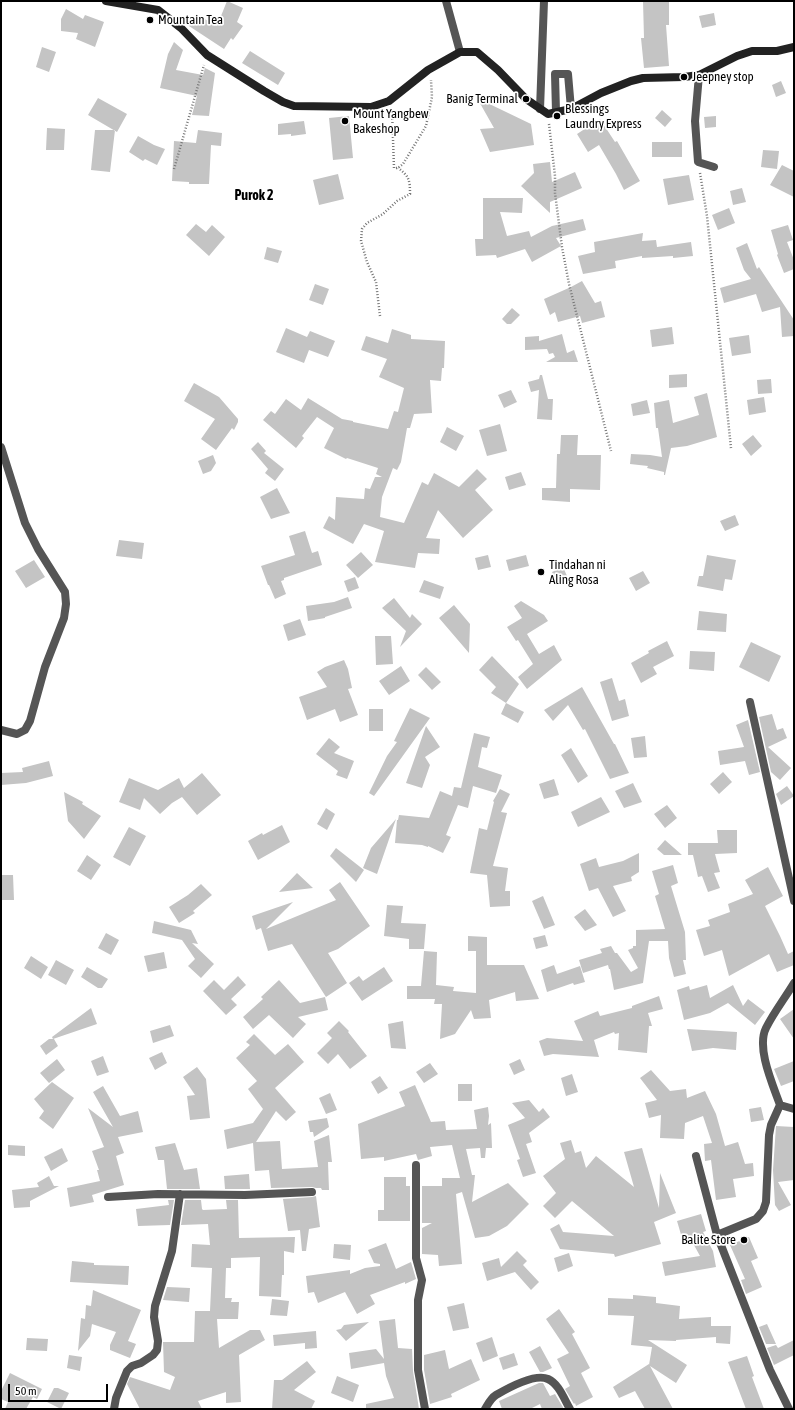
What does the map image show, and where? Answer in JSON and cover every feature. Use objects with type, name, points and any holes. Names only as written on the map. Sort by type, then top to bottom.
[{"type":"main road","points":[[106,1],[158,10],[181,28],[207,55],[270,95],[294,106],[371,107],[389,101],[428,70],[460,52],[477,52],[498,70],[526,99],[540,109],[552,113],[570,109],[601,93],[631,81],[643,78],[699,75],[737,56],[752,51],[777,51],[794,47]]},
{"type":"street","points":[[446,1],[460,52]]},
{"type":"street","points":[[540,109],[544,1]]},
{"type":"street","points":[[552,113],[555,74],[568,74],[570,109]]},
{"type":"street","points":[[699,75],[695,121],[698,162],[714,167]]},
{"type":"street","points":[[1,447],[25,523],[38,549],[66,592],[64,618],[45,667],[30,721],[25,730],[17,734],[1,730]]},
{"type":"street","points":[[750,702],[794,900]]},
{"type":"street","points":[[717,1235],[756,1219],[763,1211],[766,1202],[768,1135],[780,1105],[769,1073],[763,1042],[765,1029],[785,995],[794,983]]},
{"type":"street","points":[[780,1105],[794,1109]]},
{"type":"street","points":[[696,1156],[717,1235],[770,1370],[789,1409]]},
{"type":"street","points":[[416,1165],[416,1258],[422,1280],[418,1300],[418,1370],[425,1409]]},
{"type":"street","points":[[108,1197],[180,1194],[245,1195],[312,1192]]},
{"type":"street","points":[[114,1409],[116,1398],[127,1371],[132,1366],[141,1363],[153,1355],[157,1350],[158,1341],[154,1317],[155,1306],[172,1251],[180,1194]]},
{"type":"street","points":[[485,1409],[496,1396],[529,1379],[541,1378],[549,1380],[558,1388],[570,1409]]},
{"type":"path","points":[[174,169],[207,55]]},
{"type":"path","points":[[398,168],[403,164],[426,126],[432,97],[428,70]]},
{"type":"path","points":[[380,316],[376,282],[367,262],[361,241],[362,229],[367,223],[382,214],[397,201],[410,194],[408,176],[398,168],[394,168],[392,108],[389,101]]},
{"type":"path","points":[[552,113],[555,193],[562,247],[569,284],[611,451]]},
{"type":"path","points":[[698,162],[707,216],[732,448]]},
{"type":"building","points":[[227,1],[243,8],[237,22],[243,26],[233,40],[231,38],[224,49],[189,26],[196,14],[217,26]]},
{"type":"building","points":[[643,1],[669,1],[669,25],[666,25],[669,66],[644,68],[641,38],[644,38]]},
{"type":"building","points":[[66,9],[83,19],[85,15],[104,22],[95,47],[76,39],[78,33],[61,31],[61,19]]},
{"type":"building","points":[[714,13],[716,25],[702,28],[699,16]]},
{"type":"building","points":[[174,42],[183,50],[176,70],[203,75],[205,68],[215,73],[209,116],[192,115],[197,96],[160,88],[168,54]]},
{"type":"building","points":[[42,47],[56,52],[49,72],[36,67]]},
{"type":"building","points":[[250,51],[285,73],[278,85],[242,63]]},
{"type":"building","points":[[781,81],[786,93],[776,97],[772,85]]},
{"type":"building","points":[[98,98],[127,114],[117,132],[88,115]]},
{"type":"building","points":[[477,98],[531,124],[534,145],[490,152],[480,129],[494,128]]},
{"type":"building","points":[[662,110],[672,119],[665,127],[655,118]]},
{"type":"building","points":[[349,116],[353,158],[333,160],[329,118]]},
{"type":"building","points":[[716,116],[716,127],[705,128],[704,117]]},
{"type":"building","points":[[600,119],[615,142],[617,141],[640,181],[624,190],[599,145],[588,152],[577,134]]},
{"type":"building","points":[[304,121],[306,134],[291,136],[291,134],[278,135],[278,124]]},
{"type":"building","points":[[47,128],[65,129],[64,150],[46,150]]},
{"type":"building","points":[[95,130],[115,130],[110,172],[91,170]]},
{"type":"building","points":[[198,130],[222,133],[221,146],[211,145],[209,184],[189,184],[189,182],[172,181],[174,141],[196,143]]},
{"type":"building","points":[[138,136],[165,149],[157,165],[145,159],[143,161],[129,152]]},
{"type":"building","points":[[652,142],[682,142],[682,157],[652,157]]},
{"type":"building","points":[[763,150],[779,151],[777,169],[761,167]]},
{"type":"building","points":[[550,162],[552,182],[575,172],[582,188],[550,202],[550,213],[521,186],[534,173],[533,164]]},
{"type":"building","points":[[782,165],[794,171],[794,197],[770,185]]},
{"type":"building","points":[[338,174],[344,199],[319,205],[313,180]]},
{"type":"building","points":[[689,175],[694,200],[668,205],[663,179]]},
{"type":"building","points":[[742,188],[746,202],[733,205],[730,191]]},
{"type":"building","points":[[483,198],[523,198],[522,213],[500,212],[507,236],[529,231],[531,237],[552,226],[583,219],[586,230],[556,238],[561,246],[532,262],[525,249],[497,258],[496,255],[476,256],[475,239],[483,239]]},
{"type":"building","points":[[729,208],[735,223],[718,230],[712,215]]},
{"type":"building","points":[[196,224],[206,232],[212,225],[225,237],[209,256],[186,235]]},
{"type":"building","points":[[788,225],[793,240],[787,242],[794,260],[794,269],[784,273],[777,255],[778,254],[771,230]]},
{"type":"building","points":[[643,233],[642,241],[656,240],[657,247],[691,242],[693,256],[673,258],[673,256],[642,258],[642,256],[615,261],[616,268],[583,274],[578,256],[595,252],[594,242]]},
{"type":"building","points":[[747,243],[757,269],[759,267],[794,320],[794,336],[782,337],[780,307],[762,312],[756,294],[724,303],[720,288],[751,279],[744,270],[736,248]]},
{"type":"building","points":[[267,247],[282,251],[278,263],[264,259]]},
{"type":"building","points":[[582,281],[595,303],[601,301],[605,317],[582,323],[580,316],[558,322],[555,312],[550,315],[544,299]]},
{"type":"building","points":[[315,284],[329,289],[323,305],[309,300]]},
{"type":"building","points":[[512,308],[520,315],[511,324],[507,324],[502,319]]},
{"type":"building","points":[[672,327],[674,344],[652,347],[650,330]]},
{"type":"building","points":[[286,328],[307,337],[310,331],[335,341],[328,357],[309,350],[304,363],[276,352]]},
{"type":"building","points":[[392,329],[411,335],[411,339],[445,341],[444,368],[442,368],[441,381],[430,380],[432,413],[414,414],[410,428],[407,428],[401,462],[397,470],[393,468],[382,497],[380,517],[404,523],[422,482],[428,485],[434,473],[459,487],[477,469],[487,479],[475,490],[493,510],[463,538],[438,510],[426,538],[440,539],[439,554],[418,553],[415,568],[375,562],[384,531],[364,524],[353,544],[323,528],[329,516],[335,520],[336,497],[364,499],[365,488],[370,489],[375,477],[382,477],[376,474],[378,468],[347,458],[346,459],[324,448],[334,428],[317,417],[302,436],[304,438],[296,448],[263,420],[271,411],[275,414],[286,399],[301,410],[308,398],[342,419],[388,429],[394,411],[398,412],[404,388],[379,377],[387,359],[361,350],[366,336],[388,343]]},
{"type":"building","points":[[562,334],[567,353],[574,350],[578,362],[546,362],[555,357],[553,353],[549,354],[547,349],[525,350],[525,337],[539,336],[539,341]]},
{"type":"building","points":[[749,335],[751,353],[732,356],[729,338]]},
{"type":"building","points":[[687,374],[687,387],[669,388],[669,375]]},
{"type":"building","points":[[540,375],[542,375],[548,399],[553,399],[552,420],[537,419],[539,390],[531,392],[528,382],[539,379]]},
{"type":"building","points":[[771,379],[772,393],[758,394],[757,380]]},
{"type":"building","points":[[194,383],[219,397],[238,419],[234,430],[232,428],[216,450],[201,439],[215,419],[184,401]]},
{"type":"building","points":[[511,390],[517,402],[504,408],[498,395]]},
{"type":"building","points":[[707,393],[717,437],[687,446],[671,448],[665,475],[664,472],[647,468],[648,466],[630,464],[631,454],[662,457],[658,428],[656,428],[654,403],[669,400],[673,423],[699,415],[694,397]]},
{"type":"building","points":[[764,397],[766,412],[749,415],[747,400]]},
{"type":"building","points":[[647,400],[650,413],[633,416],[631,404]]},
{"type":"building","points":[[500,424],[507,451],[487,456],[479,430]]},
{"type":"building","points":[[447,427],[464,436],[456,451],[440,442]]},
{"type":"building","points":[[561,435],[578,435],[577,455],[601,455],[600,490],[570,489],[570,502],[542,500],[542,488],[556,488],[557,454],[560,454]]},
{"type":"building","points":[[753,435],[762,446],[751,456],[742,444]]},
{"type":"building","points":[[258,442],[266,451],[264,453],[284,469],[275,481],[265,473],[268,469],[251,449]]},
{"type":"building","points":[[213,455],[216,463],[211,471],[203,474],[198,461]]},
{"type":"building","points":[[521,472],[526,485],[509,490],[505,477]]},
{"type":"building","points":[[277,488],[290,513],[271,519],[260,497]]},
{"type":"building","points":[[735,515],[739,525],[725,531],[720,521]]},
{"type":"building","points":[[305,531],[312,553],[318,551],[322,565],[284,578],[284,580],[281,581],[286,594],[275,599],[261,566],[295,555],[289,536]]},
{"type":"building","points":[[119,540],[144,543],[142,559],[116,556]]},
{"type":"building","points":[[361,552],[373,565],[358,578],[346,565]]},
{"type":"building","points":[[488,555],[491,567],[478,570],[475,558]]},
{"type":"building","points":[[526,555],[529,566],[509,571],[506,560]]},
{"type":"building","points":[[707,555],[736,560],[732,580],[725,579],[723,591],[697,586],[699,576],[703,576]]},
{"type":"building","points":[[34,560],[45,577],[26,588],[15,571]]},
{"type":"building","points":[[563,567],[567,576],[556,581],[552,572]]},
{"type":"building","points":[[643,571],[650,583],[636,591],[629,578]]},
{"type":"building","points":[[355,577],[359,588],[348,592],[344,581]]},
{"type":"building","points":[[424,580],[444,587],[440,599],[419,592]]},
{"type":"building","points":[[348,597],[352,608],[325,618],[308,621],[306,606],[334,602]]},
{"type":"building","points":[[394,598],[410,618],[412,614],[422,624],[400,647],[406,631],[382,608]]},
{"type":"building","points":[[521,601],[544,615],[548,621],[527,634],[539,654],[554,645],[562,660],[527,689],[518,677],[533,664],[518,640],[516,641],[507,627],[522,618],[514,606]]},
{"type":"building","points":[[454,605],[470,624],[469,653],[439,618]]},
{"type":"building","points":[[699,611],[727,614],[726,632],[697,630]]},
{"type":"building","points":[[300,619],[306,635],[288,641],[283,625]]},
{"type":"building","points":[[375,636],[391,636],[393,664],[376,665]]},
{"type":"building","points":[[667,641],[674,656],[653,667],[657,674],[641,683],[631,663],[649,653],[648,651]]},
{"type":"building","points":[[751,642],[781,656],[769,682],[739,667]]},
{"type":"building","points":[[690,651],[715,652],[714,671],[689,669]]},
{"type":"building","points":[[492,656],[519,684],[506,703],[491,693],[496,687],[479,670]]},
{"type":"building","points":[[344,660],[348,669],[352,688],[348,689],[358,715],[340,722],[335,709],[307,720],[299,697],[327,687],[317,672],[325,667]]},
{"type":"building","points":[[401,666],[410,681],[389,695],[379,681]]},
{"type":"building","points":[[426,667],[441,682],[432,690],[418,675]]},
{"type":"building","points":[[612,678],[619,701],[625,699],[629,716],[612,721],[600,682]]},
{"type":"building","points":[[582,687],[615,744],[629,773],[610,779],[585,729],[583,730],[568,705],[553,721],[544,710]]},
{"type":"building","points":[[506,703],[524,712],[518,723],[501,714]]},
{"type":"building","points":[[410,708],[430,718],[374,796],[369,793],[387,756],[397,742],[394,741]]},
{"type":"building","points":[[369,709],[383,709],[383,731],[369,731]]},
{"type":"building","points":[[772,714],[777,730],[783,728],[787,738],[768,747],[791,768],[780,780],[771,772],[759,717]]},
{"type":"building","points":[[748,720],[760,772],[749,775],[745,761],[720,765],[718,751],[744,747],[736,725]]},
{"type":"building","points":[[426,726],[440,747],[425,757],[430,765],[422,788],[406,783]]},
{"type":"building","points":[[474,733],[490,737],[487,748],[482,747],[478,767],[502,775],[496,793],[473,786],[468,808],[458,805],[446,835],[451,837],[443,853],[428,846],[395,843],[397,820],[399,815],[429,818],[440,791],[452,796],[454,787],[461,788]]},
{"type":"building","points":[[645,736],[647,757],[634,758],[631,738]]},
{"type":"building","points":[[329,738],[340,747],[334,753],[354,761],[347,779],[336,775],[338,771],[316,754]]},
{"type":"building","points":[[571,748],[588,776],[578,783],[561,755]]},
{"type":"building","points":[[49,761],[53,776],[26,783],[1,785],[1,773],[23,772],[22,768]]},
{"type":"building","points":[[723,772],[732,782],[719,794],[710,784]]},
{"type":"building","points":[[202,773],[221,795],[197,815],[182,797],[172,803],[160,814],[144,798],[140,810],[119,802],[129,778],[158,790],[179,778],[184,788]]},
{"type":"building","points":[[554,779],[559,795],[544,799],[539,784]]},
{"type":"building","points":[[633,783],[642,802],[624,808],[615,791]]},
{"type":"building","points":[[787,786],[794,796],[781,805],[776,794]]},
{"type":"building","points":[[500,789],[510,794],[501,812],[507,813],[493,866],[508,868],[505,891],[510,891],[510,906],[490,907],[487,875],[470,873],[479,828],[487,830],[493,801]]},
{"type":"building","points":[[64,792],[83,802],[82,804],[101,816],[84,839],[68,821]]},
{"type":"building","points":[[601,797],[610,812],[578,827],[571,812]]},
{"type":"building","points":[[667,805],[677,818],[665,828],[654,814]]},
{"type":"building","points":[[326,808],[335,814],[327,830],[317,824]]},
{"type":"building","points":[[396,819],[377,874],[363,868],[371,848]]},
{"type":"building","points":[[282,825],[290,842],[258,860],[248,841],[262,833],[263,835]]},
{"type":"building","points":[[129,827],[146,836],[130,866],[113,857]]},
{"type":"building","points":[[717,830],[737,830],[737,853],[715,854],[720,872],[714,873],[720,888],[708,892],[702,876],[698,877],[693,855],[688,855],[688,843],[718,843]]},
{"type":"building","points":[[665,840],[682,855],[664,855],[657,849]]},
{"type":"building","points":[[336,848],[364,870],[356,882],[330,856]]},
{"type":"building","points":[[639,853],[639,872],[631,877],[632,881],[613,886],[626,911],[613,917],[598,888],[589,891],[580,864],[596,858],[599,867],[623,861]]},
{"type":"building","points":[[87,855],[101,865],[91,880],[77,871]]},
{"type":"building","points":[[673,865],[678,883],[671,886],[685,932],[686,960],[683,960],[686,974],[674,977],[669,958],[668,941],[649,941],[643,983],[614,990],[608,965],[583,973],[579,960],[602,953],[600,949],[611,946],[631,972],[638,968],[628,950],[633,948],[633,946],[636,946],[636,930],[665,929],[655,896],[659,894],[652,871]]},
{"type":"building","points":[[768,867],[783,896],[765,906],[788,954],[794,951],[794,965],[777,972],[769,954],[729,976],[722,950],[704,956],[696,930],[710,926],[708,920],[730,912],[728,904],[753,894],[745,880]]},
{"type":"building","points":[[297,873],[313,888],[279,892]]},
{"type":"building","points":[[1,875],[13,875],[14,900],[1,900]]},
{"type":"building","points":[[340,882],[370,926],[338,949],[328,953],[347,983],[326,997],[292,944],[268,951],[261,928],[256,930],[252,916],[293,902],[266,929],[336,900],[329,890]]},
{"type":"building","points":[[201,884],[212,895],[193,911],[195,913],[179,923],[169,907],[188,895]]},
{"type":"building","points":[[543,896],[555,925],[544,929],[532,901]]},
{"type":"building","points":[[387,905],[403,906],[401,923],[426,924],[424,949],[409,949],[409,939],[384,936]]},
{"type":"building","points":[[585,909],[597,925],[585,931],[574,917]]},
{"type":"building","points":[[154,921],[191,930],[198,944],[192,943],[214,964],[201,978],[188,966],[195,959],[182,940],[152,933]]},
{"type":"building","points":[[106,933],[119,940],[111,955],[98,948]]},
{"type":"building","points":[[545,935],[548,946],[536,949],[533,938]]},
{"type":"building","points":[[468,936],[487,937],[487,965],[524,965],[539,999],[516,1001],[515,992],[489,1000],[491,1018],[474,1019],[471,1010],[455,1034],[440,1039],[442,1004],[434,1004],[435,999],[407,999],[407,986],[421,986],[424,951],[437,952],[436,985],[454,987],[453,991],[476,993],[476,951],[468,951]]},
{"type":"building","points":[[164,952],[167,968],[148,972],[144,956]]},
{"type":"building","points":[[31,956],[48,967],[41,979],[24,968]]},
{"type":"building","points":[[56,960],[74,970],[66,985],[48,975]]},
{"type":"building","points":[[554,965],[557,974],[580,966],[585,982],[574,985],[573,983],[547,992],[541,970]]},
{"type":"building","points":[[87,967],[108,979],[102,988],[98,988],[81,977]]},
{"type":"building","points":[[384,967],[393,981],[362,1001],[349,983],[359,976],[363,981]]},
{"type":"building","points":[[238,976],[246,985],[231,999],[237,1005],[226,1015],[203,991],[214,980],[224,990]]},
{"type":"building","points":[[279,980],[300,1003],[325,997],[328,1010],[298,1017],[306,1024],[293,1038],[269,1015],[253,1029],[243,1017],[263,999],[261,997]]},
{"type":"building","points":[[707,985],[710,998],[733,985],[743,1006],[748,999],[765,1012],[755,1025],[728,1003],[710,1013],[684,1020],[677,990],[689,986],[690,990]]},
{"type":"building","points":[[659,996],[663,1009],[648,1013],[652,1026],[649,1026],[647,1053],[618,1050],[619,1033],[615,1034],[614,1032],[594,1040],[599,1057],[553,1054],[544,1056],[539,1041],[547,1038],[583,1041],[574,1021],[598,1011],[600,1016],[632,1008],[632,1006]]},
{"type":"building","points":[[91,1008],[97,1024],[53,1039],[52,1037]]},
{"type":"building","points":[[794,1009],[794,1039],[780,1019]]},
{"type":"building","points":[[339,1021],[349,1031],[348,1032],[367,1056],[350,1069],[338,1054],[328,1064],[317,1053],[332,1038],[327,1033]]},
{"type":"building","points":[[403,1021],[406,1049],[391,1048],[388,1024]]},
{"type":"building","points":[[170,1025],[174,1036],[153,1043],[150,1031]]},
{"type":"building","points":[[687,1029],[737,1032],[736,1050],[713,1048],[692,1051]]},
{"type":"building","points":[[254,1034],[275,1055],[288,1044],[304,1062],[275,1088],[296,1112],[286,1121],[276,1111],[256,1142],[280,1141],[282,1169],[318,1167],[314,1141],[329,1135],[332,1162],[328,1162],[329,1190],[322,1190],[321,1188],[312,1187],[271,1188],[269,1170],[255,1171],[253,1143],[227,1149],[224,1130],[253,1123],[263,1109],[248,1089],[257,1081],[236,1058],[250,1045],[246,1042]]},
{"type":"building","points":[[49,1039],[54,1039],[58,1046],[46,1055],[40,1046]]},
{"type":"building","points":[[162,1052],[167,1063],[155,1070],[149,1058]]},
{"type":"building","points":[[103,1056],[109,1072],[97,1076],[91,1061]]},
{"type":"building","points":[[57,1059],[65,1070],[49,1083],[40,1073]]},
{"type":"building","points":[[520,1059],[525,1070],[514,1075],[509,1064]]},
{"type":"building","points":[[794,1061],[794,1081],[781,1086],[774,1069]]},
{"type":"building","points":[[430,1063],[438,1074],[424,1083],[416,1072]]},
{"type":"building","points":[[197,1067],[206,1079],[210,1118],[190,1120],[187,1096],[195,1095],[183,1077]]},
{"type":"building","points":[[651,1070],[670,1091],[686,1089],[687,1098],[705,1091],[716,1114],[725,1146],[738,1142],[745,1164],[753,1163],[754,1176],[733,1179],[736,1197],[716,1200],[711,1160],[705,1161],[704,1144],[712,1143],[703,1116],[685,1123],[684,1139],[660,1138],[661,1115],[649,1118],[645,1103],[657,1100],[640,1078]]},
{"type":"building","points":[[572,1074],[578,1092],[566,1096],[561,1078]]},
{"type":"building","points":[[380,1076],[388,1088],[378,1094],[371,1082]]},
{"type":"building","points":[[52,1082],[74,1098],[53,1129],[39,1118],[44,1111],[34,1099]]},
{"type":"building","points":[[458,1084],[472,1084],[472,1101],[458,1101]]},
{"type":"building","points":[[415,1085],[431,1122],[445,1121],[446,1130],[477,1129],[474,1110],[488,1107],[488,1125],[491,1123],[492,1148],[486,1148],[485,1158],[481,1158],[480,1148],[466,1149],[472,1175],[475,1175],[472,1202],[508,1183],[529,1204],[507,1226],[489,1236],[475,1238],[462,1192],[456,1194],[462,1264],[439,1266],[438,1255],[422,1254],[422,1228],[432,1223],[422,1223],[422,1186],[442,1186],[442,1178],[460,1178],[452,1145],[430,1147],[432,1156],[418,1160],[416,1154],[384,1161],[384,1157],[361,1159],[358,1124],[405,1106],[399,1092]]},
{"type":"building","points":[[103,1086],[120,1116],[138,1111],[143,1132],[118,1137],[124,1153],[116,1156],[124,1185],[92,1195],[94,1202],[70,1207],[67,1188],[100,1181],[97,1170],[99,1170],[92,1151],[104,1147],[88,1108],[113,1127],[93,1092]]},
{"type":"building","points":[[330,1093],[337,1110],[326,1114],[319,1098]]},
{"type":"building","points":[[529,1100],[539,1112],[543,1108],[550,1117],[529,1133],[532,1142],[526,1144],[536,1173],[523,1177],[517,1160],[520,1159],[508,1125],[525,1118],[512,1103]]},
{"type":"building","points":[[761,1107],[764,1120],[751,1122],[749,1109]]},
{"type":"building","points":[[327,1118],[329,1127],[314,1137],[313,1132],[310,1132],[308,1121]]},
{"type":"building","points":[[776,1126],[794,1127],[794,1180],[778,1182],[791,1205],[779,1211],[775,1205],[773,1170]]},
{"type":"building","points":[[571,1140],[575,1153],[581,1151],[586,1168],[596,1156],[634,1187],[624,1152],[642,1148],[659,1208],[660,1173],[676,1213],[654,1222],[661,1244],[615,1257],[614,1254],[560,1249],[550,1229],[559,1224],[563,1232],[614,1236],[572,1201],[555,1218],[543,1206],[556,1193],[543,1176],[565,1159],[560,1143]]},
{"type":"building","points":[[175,1143],[184,1170],[197,1168],[200,1189],[167,1189],[164,1160],[158,1160],[155,1147]]},
{"type":"building","points":[[8,1145],[25,1146],[25,1156],[8,1155]]},
{"type":"building","points":[[62,1148],[68,1161],[51,1171],[44,1157]]},
{"type":"building","points":[[249,1174],[250,1189],[225,1189],[224,1176]]},
{"type":"building","points":[[49,1176],[54,1186],[59,1186],[30,1201],[30,1207],[14,1208],[12,1190],[39,1187],[37,1183]]},
{"type":"building","points":[[384,1177],[406,1177],[406,1186],[410,1186],[410,1221],[378,1221],[378,1210],[384,1210]]},
{"type":"building","points":[[316,1196],[320,1227],[309,1229],[306,1251],[302,1251],[300,1230],[288,1231],[283,1199]]},
{"type":"building","points":[[168,1200],[174,1200],[170,1225],[138,1226],[136,1209],[169,1205]]},
{"type":"building","points":[[185,1200],[201,1200],[203,1210],[227,1209],[226,1200],[238,1200],[239,1238],[295,1237],[294,1253],[284,1251],[284,1275],[282,1275],[281,1297],[259,1296],[260,1257],[231,1258],[231,1268],[226,1268],[225,1298],[232,1298],[231,1302],[239,1302],[238,1319],[217,1319],[219,1348],[250,1330],[260,1330],[265,1340],[239,1355],[241,1402],[226,1403],[226,1392],[198,1401],[202,1409],[140,1409],[127,1384],[130,1377],[170,1390],[175,1377],[164,1372],[163,1342],[194,1342],[195,1311],[210,1311],[212,1268],[191,1267],[192,1244],[210,1245],[208,1224],[181,1225]]},
{"type":"building","points":[[701,1214],[706,1231],[703,1232],[713,1251],[716,1267],[665,1276],[662,1262],[700,1256],[689,1236],[682,1238],[677,1221]]},
{"type":"building","points":[[749,1237],[758,1258],[751,1261],[762,1287],[746,1294],[741,1280],[745,1279],[730,1245]]},
{"type":"building","points":[[386,1243],[396,1269],[411,1262],[416,1279],[370,1295],[375,1304],[357,1314],[345,1292],[318,1303],[314,1292],[308,1293],[306,1276],[350,1270],[350,1274],[365,1268],[380,1266],[380,1264],[374,1263],[368,1250]]},
{"type":"building","points":[[334,1244],[351,1245],[350,1260],[333,1258]]},
{"type":"building","points":[[517,1251],[527,1261],[523,1265],[539,1282],[531,1290],[515,1272],[487,1281],[482,1263],[499,1258],[501,1267]]},
{"type":"building","points":[[569,1253],[573,1266],[558,1272],[554,1258]]},
{"type":"building","points":[[72,1261],[94,1263],[94,1265],[129,1266],[128,1285],[70,1282]]},
{"type":"building","points":[[167,1287],[190,1288],[189,1302],[163,1300]]},
{"type":"building","points":[[93,1290],[141,1310],[128,1341],[136,1344],[130,1358],[110,1350],[110,1345],[116,1332],[92,1324],[90,1336],[78,1351],[81,1318],[85,1319],[86,1305],[91,1306]]},
{"type":"building","points":[[633,1295],[656,1297],[656,1303],[680,1306],[679,1319],[711,1317],[711,1326],[731,1326],[730,1344],[716,1343],[716,1337],[676,1341],[648,1340],[687,1365],[676,1383],[650,1366],[673,1409],[645,1409],[635,1391],[619,1398],[613,1387],[649,1365],[652,1347],[631,1345],[634,1316],[608,1315],[608,1298],[633,1299]]},
{"type":"building","points":[[272,1299],[289,1301],[287,1316],[270,1315]]},
{"type":"building","points":[[464,1303],[469,1328],[453,1331],[447,1307]]},
{"type":"building","points":[[559,1309],[575,1332],[572,1334],[590,1368],[581,1373],[593,1397],[576,1406],[565,1389],[570,1386],[557,1359],[569,1353],[546,1319]]},
{"type":"building","points":[[395,1319],[398,1348],[412,1349],[413,1371],[419,1409],[366,1409],[366,1404],[394,1398],[386,1376],[384,1363],[351,1369],[349,1353],[376,1349],[384,1359],[379,1321]]},
{"type":"building","points":[[369,1322],[346,1341],[336,1330],[341,1329],[344,1325]]},
{"type":"building","points":[[767,1324],[776,1344],[766,1344],[759,1327]]},
{"type":"building","points":[[316,1331],[317,1348],[305,1349],[305,1343],[274,1346],[273,1335]]},
{"type":"building","points":[[492,1337],[498,1356],[483,1362],[476,1343]]},
{"type":"building","points":[[27,1338],[48,1339],[47,1351],[26,1350]]},
{"type":"building","points":[[794,1340],[794,1355],[774,1365],[767,1348],[776,1345],[778,1348]]},
{"type":"building","points":[[540,1346],[552,1368],[543,1372],[540,1372],[529,1352]]},
{"type":"building","points":[[445,1350],[449,1369],[471,1359],[480,1380],[451,1394],[452,1397],[430,1404],[424,1370],[424,1355]]},
{"type":"building","points":[[514,1353],[518,1365],[503,1370],[499,1358]]},
{"type":"building","points":[[69,1355],[82,1357],[80,1371],[67,1368]]},
{"type":"building","points":[[747,1356],[754,1376],[752,1377],[764,1409],[746,1409],[728,1362]]},
{"type":"building","points":[[307,1361],[316,1372],[294,1390],[315,1401],[311,1409],[272,1409],[274,1380],[282,1380]]},
{"type":"building","points":[[10,1373],[42,1389],[37,1399],[33,1397],[26,1409],[5,1409],[8,1402],[1,1399],[1,1391]]},
{"type":"building","points":[[337,1376],[359,1385],[353,1402],[331,1393]]},
{"type":"building","points":[[539,1383],[543,1383],[550,1396],[555,1394],[564,1409],[542,1409],[540,1404],[530,1409],[502,1409],[499,1401]]},
{"type":"building","points":[[54,1388],[58,1388],[69,1393],[61,1409],[47,1402]]},
{"type":"place","name":"Mountain Tea","points":[[150,20]]},
{"type":"place","name":"Jeepney stop","points":[[684,77]]},
{"type":"place","name":"Banig Terminal","points":[[526,99]]},
{"type":"place","name":"Blessings Laundry Express","points":[[557,116]]},
{"type":"place","name":"Mount Yangbew Bakeshop","points":[[345,121]]},
{"type":"place","name":"Tindahan ni Aling Rosa","points":[[541,572]]},
{"type":"place","name":"Balite Store","points":[[744,1240]]},
{"type":"district","name":"Purok 2","points":[[254,196]]}]
